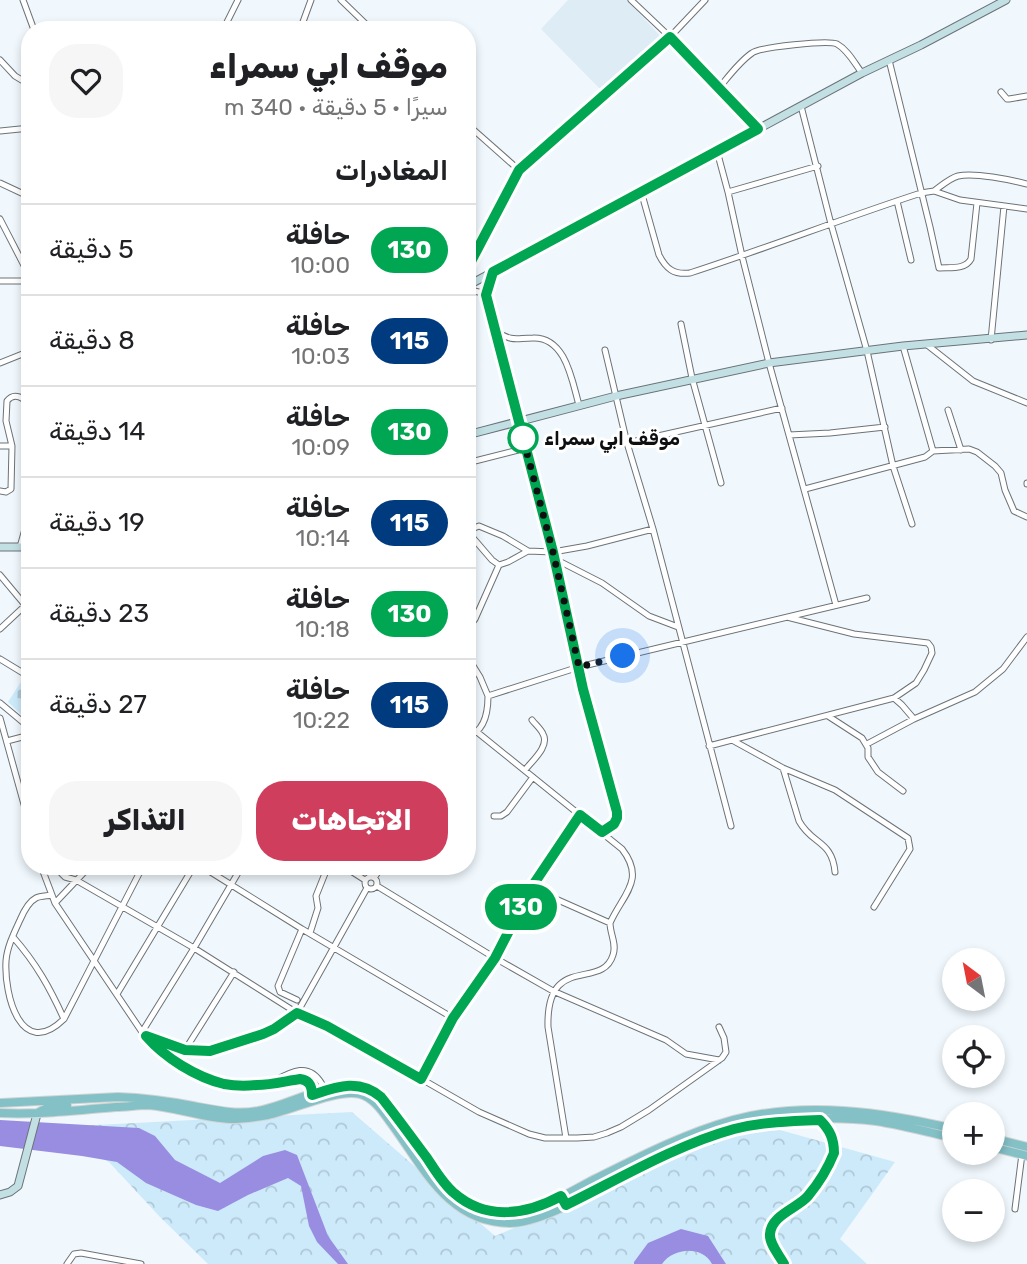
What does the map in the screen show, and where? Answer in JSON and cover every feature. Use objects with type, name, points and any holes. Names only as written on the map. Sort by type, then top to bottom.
[{"type":"main road","points":[[476,282],[862,73],[1005,0]]},
{"type":"main road","points":[[476,433],[616,396],[769,363],[903,346],[1027,335]]},
{"type":"main road","points":[[0,547],[20,547]]},
{"type":"main road","points":[[0,1103],[149,1098],[238,1113],[276,1107],[345,1086],[358,1085],[375,1092],[452,1192],[481,1209],[507,1212],[522,1212],[548,1203],[654,1156],[734,1129],[762,1124],[820,1120],[834,1115],[942,1135]]},
{"type":"main road","points":[[0,1114],[37,1116],[147,1105],[231,1119],[276,1114],[325,1096],[359,1094],[370,1098],[387,1117],[444,1195],[465,1212],[481,1219],[512,1223],[525,1222],[566,1205],[711,1127],[744,1118],[781,1112],[889,1115],[942,1126]]},
{"type":"main road","points":[[0,1195],[18,1186],[37,1116],[43,1109],[118,1097]]},
{"type":"main road","points":[[1005,1144],[1025,1152]]},
{"type":"main road","points":[[1005,1149],[1025,1152]]},
{"type":"main road","points":[[561,1196],[566,1205]]},
{"type":"street","points":[[23,0],[31,21]]},
{"type":"street","points":[[228,21],[238,0]]},
{"type":"street","points":[[303,21],[311,0]]},
{"type":"street","points":[[341,0],[363,21]]},
{"type":"street","points":[[631,0],[758,129]]},
{"type":"street","points":[[476,252],[519,170],[670,37],[705,0]]},
{"type":"street","points":[[719,88],[747,57],[760,49],[822,42],[835,43],[843,48],[862,73]]},
{"type":"street","points":[[0,60],[21,80]]},
{"type":"street","points":[[889,60],[939,268],[961,267],[971,259],[977,203]]},
{"type":"street","points":[[1002,92],[1009,99],[1027,96]]},
{"type":"street","points":[[801,106],[867,351],[893,466],[912,524]]},
{"type":"street","points":[[0,131],[21,129]]},
{"type":"street","points":[[476,132],[519,170]]},
{"type":"street","points":[[717,151],[769,363],[836,605]]},
{"type":"street","points":[[728,192],[818,166]]},
{"type":"street","points":[[641,191],[659,255],[670,271],[681,274],[934,191],[957,176],[992,177],[1027,184]]},
{"type":"street","points":[[0,183],[21,193]]},
{"type":"street","points":[[934,191],[960,200],[1027,209]]},
{"type":"street","points":[[897,201],[911,260]]},
{"type":"street","points":[[991,340],[1004,206]]},
{"type":"street","points":[[0,219],[21,261]]},
{"type":"street","points":[[493,272],[486,295],[555,559],[591,723],[617,812],[614,824],[602,832]]},
{"type":"street","points":[[0,281],[21,280]]},
{"type":"street","points":[[476,291],[486,295]]},
{"type":"street","points":[[681,324],[692,379],[721,484]]},
{"type":"street","points":[[496,332],[512,340],[543,340],[556,348],[565,360],[579,405]]},
{"type":"street","points":[[926,344],[973,381],[1027,403]]},
{"type":"street","points":[[903,346],[933,451]]},
{"type":"street","points":[[605,350],[627,443],[653,529],[731,826]]},
{"type":"street","points":[[0,363],[21,355]]},
{"type":"street","points":[[0,491],[11,489],[12,446],[3,407],[8,399],[15,396],[21,398]]},
{"type":"street","points":[[627,443],[782,408]]},
{"type":"street","points":[[948,410],[961,450]]},
{"type":"street","points":[[789,435],[885,427]]},
{"type":"street","points":[[0,446],[12,446]]},
{"type":"street","points":[[476,461],[526,448]]},
{"type":"street","points":[[805,489],[925,457],[933,451],[969,449],[977,452],[1001,473],[1014,511],[1027,517]]},
{"type":"street","points":[[476,526],[503,536],[528,551],[553,552],[653,529]]},
{"type":"street","points":[[476,541],[499,565]]},
{"type":"street","points":[[476,617],[499,565],[528,551]]},
{"type":"street","points":[[555,559],[602,583],[649,616],[678,627]]},
{"type":"street","points":[[0,575],[21,597]]},
{"type":"street","points":[[488,695],[579,667],[867,598]]},
{"type":"street","points":[[0,629],[21,609]]},
{"type":"street","points":[[709,746],[894,698],[916,683],[932,653],[928,643],[854,634],[785,617]]},
{"type":"street","points":[[867,744],[914,719],[975,692],[1003,669],[1027,637]]},
{"type":"street","points":[[0,659],[21,672]]},
{"type":"street","points":[[476,671],[488,695],[488,706],[477,732],[622,849],[631,859],[634,873],[610,923],[615,946],[609,963],[596,972],[568,978],[553,991],[548,1027],[566,1138]]},
{"type":"street","points":[[894,698],[914,719]]},
{"type":"street","points":[[0,702],[21,720]]},
{"type":"street","points":[[828,716],[862,738],[867,744],[868,757],[878,772],[903,791]]},
{"type":"street","points":[[0,718],[21,793]]},
{"type":"street","points":[[525,770],[544,746],[545,739],[532,720]]},
{"type":"street","points":[[7,741],[21,737]]},
{"type":"street","points":[[732,740],[782,768],[835,790],[908,838],[910,849],[874,907]]},
{"type":"street","points":[[782,768],[803,829],[831,854],[835,872]]},
{"type":"street","points":[[494,816],[507,812],[533,777]]},
{"type":"street","points":[[421,1079],[453,1018],[495,958],[531,888],[580,815]]},
{"type":"street","points":[[44,875],[55,903],[144,1034],[161,1050],[180,1064],[214,1080],[232,1085],[268,1084],[300,1079],[309,1084],[312,1095]]},
{"type":"street","points":[[46,880],[53,875]]},
{"type":"street","points":[[64,875],[194,948],[297,1013],[336,1031],[479,1112],[529,1134],[545,1138],[594,1137],[621,1127],[649,1110],[719,1060],[726,1052],[719,1027]]},
{"type":"street","points":[[55,903],[81,875]]},
{"type":"street","points":[[52,895],[34,899],[29,904],[7,953],[6,971],[19,1021],[28,1031],[40,1033],[55,1028],[64,1019],[139,875]]},
{"type":"street","points":[[117,993],[189,875]]},
{"type":"street","points":[[216,875],[453,1018]]},
{"type":"street","points":[[144,1034],[237,875]]},
{"type":"street","points":[[310,933],[318,908],[316,895],[324,875]]},
{"type":"street","points":[[358,875],[366,880]]},
{"type":"street","points":[[366,880],[368,877],[374,877],[377,886],[553,991],[666,1040],[686,1054],[719,1060]]},
{"type":"street","points":[[144,1034],[185,1050],[210,1051],[274,1029],[297,1013],[367,888],[366,880]]},
{"type":"street","points":[[367,888],[372,890],[377,886]]},
{"type":"street","points":[[531,888],[610,923]]},
{"type":"street","points":[[297,1000],[280,992],[278,986],[302,929]]},
{"type":"street","points":[[13,937],[41,972],[64,1019]]},
{"type":"street","points":[[185,1050],[234,972]]},
{"type":"street","points":[[268,1084],[304,1070],[312,1072],[322,1084]]},
{"type":"street","points":[[784,1264],[770,1238],[770,1232],[783,1215],[807,1197],[834,1153],[832,1136],[820,1120]]},
{"type":"street","points":[[1015,1209],[1025,1152]]},
{"type":"street","points":[[68,1264],[74,1254],[80,1253],[141,1264]]},
{"type":"shaded area","points":[[568,0],[627,0],[663,39],[601,90],[541,29]]},
{"type":"shaded area","points":[[0,1120],[139,1128],[155,1136],[175,1160],[220,1183],[263,1156],[285,1150],[297,1155],[328,1236],[348,1264],[338,1264],[317,1242],[309,1226],[301,1186],[288,1178],[218,1211],[196,1205],[146,1183],[117,1162],[0,1146]]},
{"type":"shaded area","points":[[681,1229],[708,1236],[726,1264],[712,1264],[702,1254],[687,1251],[673,1255],[662,1264],[634,1264],[648,1243]]},
{"type":"green space","points":[[21,682],[21,714],[8,702]]},
{"type":"green space","points":[[352,1112],[495,1236],[654,1169],[751,1122],[895,1162],[840,1239],[867,1264],[208,1264],[109,1162],[56,1138],[76,1126]]},
{"type":"bus line","name":"130","points":[[476,252],[519,170],[670,37],[758,129],[493,272],[486,295],[553,552],[583,689],[617,818],[614,824],[602,832],[580,815],[531,888],[495,958],[453,1018],[421,1079],[327,1026],[297,1013],[263,1034],[210,1051],[185,1050],[146,1036],[180,1064],[224,1084],[260,1085],[300,1079],[309,1084],[312,1095],[345,1086],[367,1087],[381,1097],[452,1192],[470,1204],[493,1212],[522,1212],[561,1196],[566,1205],[681,1149],[734,1129],[797,1120],[820,1120],[832,1136],[833,1158],[807,1197],[783,1215],[770,1232],[770,1238],[784,1264]]},
{"type":"place","name":"موقف ابي سمراء","points":[[523,438]]},
{"type":"route","points":[[523,438],[522,434],[579,667],[623,656]]}]
